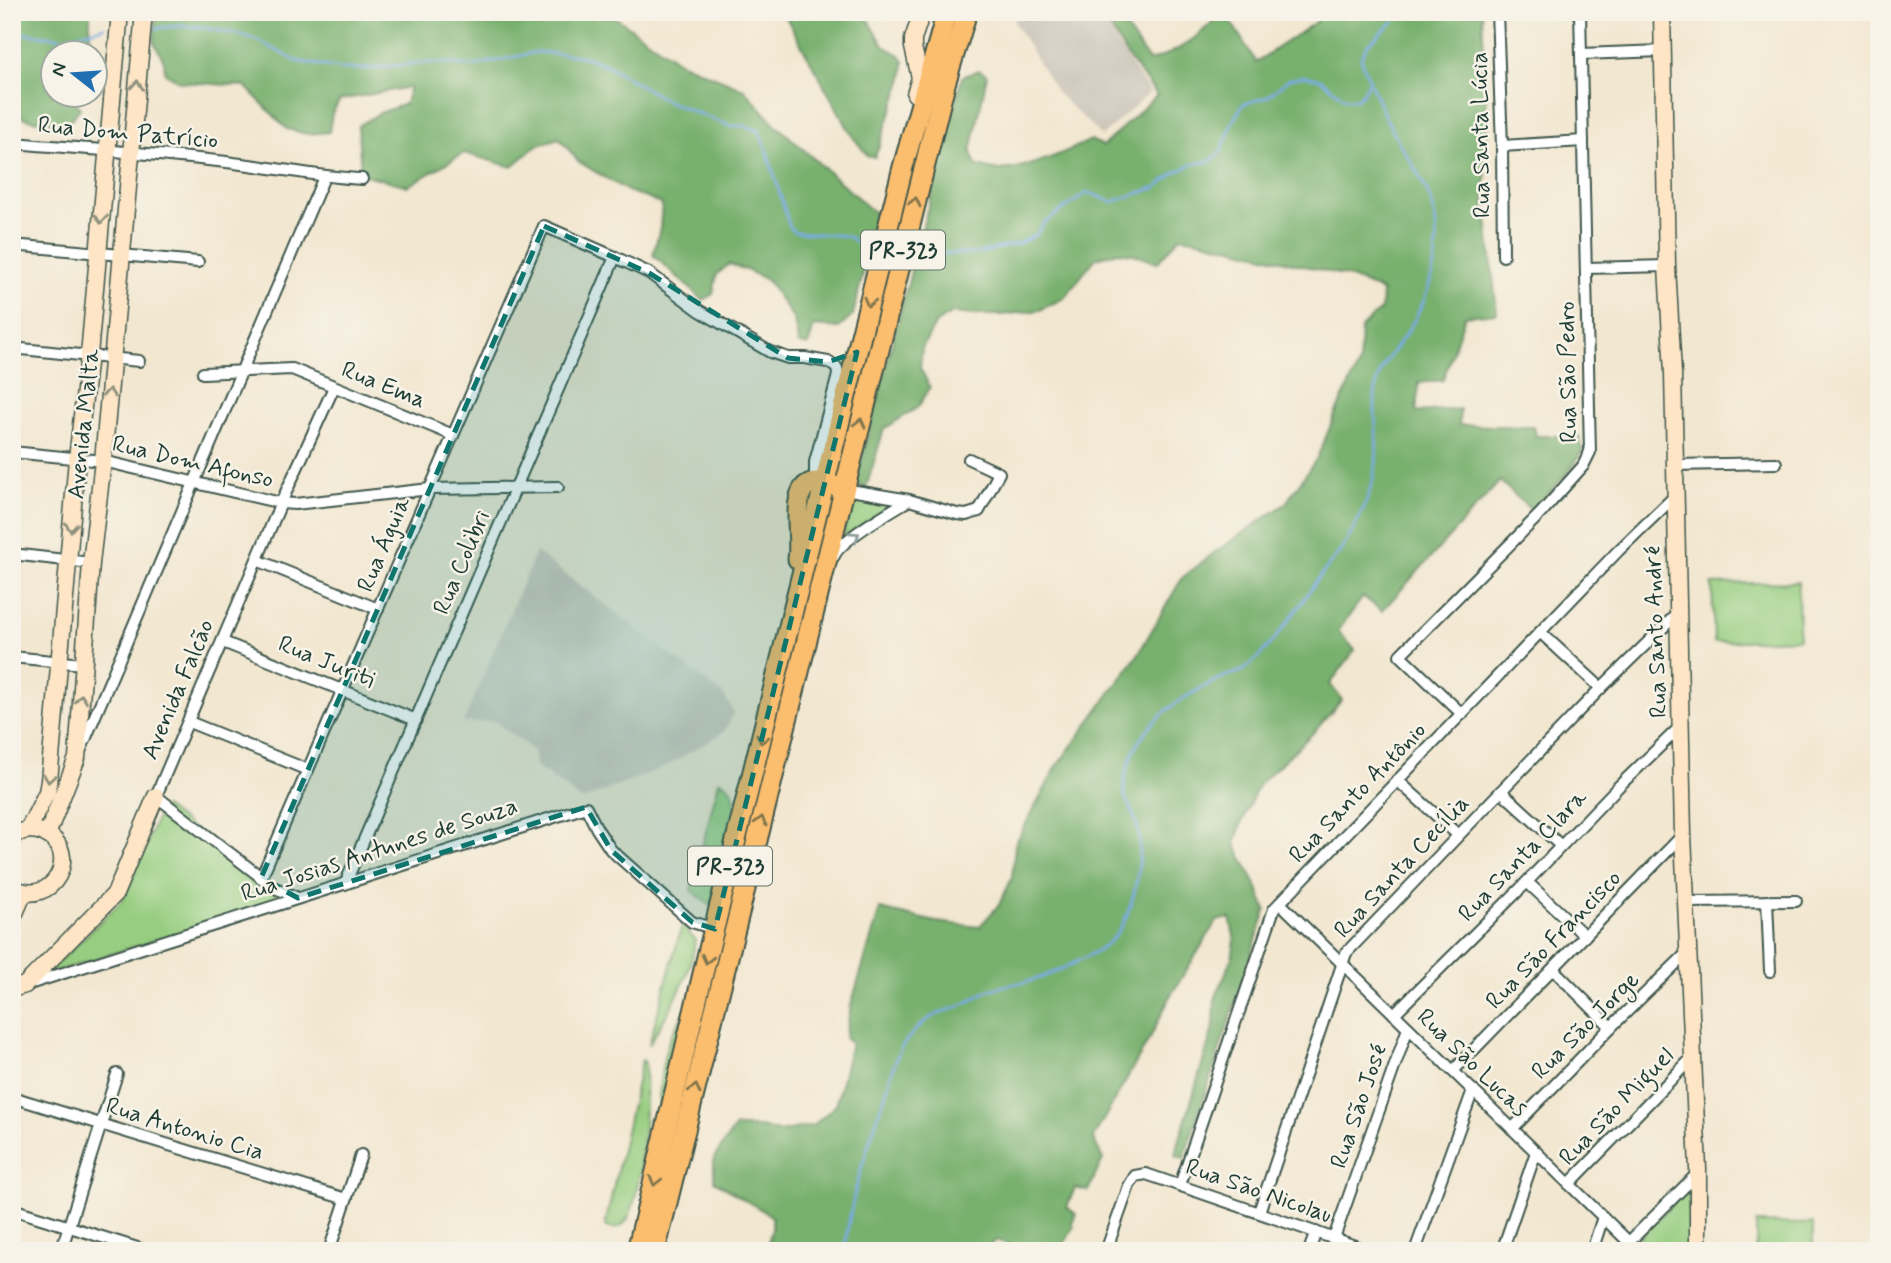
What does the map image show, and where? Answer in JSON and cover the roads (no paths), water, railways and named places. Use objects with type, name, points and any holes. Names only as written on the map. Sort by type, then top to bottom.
[{"type":"highway","name":"PR-323","points":[[829,484],[857,352],[903,167],[947,12]]},
{"type":"highway","name":"PR-323","points":[[829,484],[967,12]]},
{"type":"highway","name":"PR-323","points":[[637,1251],[773,697],[800,549],[800,492],[804,486],[829,484]]},
{"type":"highway","points":[[819,588],[834,491],[829,484]]},
{"type":"highway","name":"PR-323","points":[[655,1251],[819,588]]},
{"type":"street","name":"Avenida Malta","points":[[28,830],[47,792],[49,780],[120,12]]},
{"type":"street","name":"Avenida Malta","points":[[47,835],[77,758],[91,563],[103,461],[144,12]]},
{"type":"street","points":[[903,167],[903,138],[920,78],[913,39],[922,12]]},
{"type":"street","name":"Rua Santa Lúcia","points":[[1497,12],[1503,257]]},
{"type":"street","name":"Rua São Pedro","points":[[1462,713],[1400,655],[1541,513],[1587,462],[1590,452],[1580,12]]},
{"type":"street","name":"Rua Santo André","points":[[1662,12],[1683,835],[1698,1251]]},
{"type":"street","points":[[1581,54],[1663,51]]},
{"type":"street","points":[[1502,146],[1583,141]]},
{"type":"street","name":"Rua Dom Patrício","points":[[12,143],[240,164],[324,177],[362,179]]},
{"type":"street","points":[[77,758],[324,177]]},
{"type":"street","name":"Rua Águia","points":[[261,877],[544,226],[615,257]]},
{"type":"street","points":[[12,245],[198,262]]},
{"type":"street","points":[[615,257],[649,273],[700,311],[770,352],[788,358],[828,362],[837,368],[838,375],[815,462],[829,484],[966,515],[979,511],[999,473],[969,459]]},
{"type":"street","name":"Rua Colibri","points":[[345,884],[615,257]]},
{"type":"street","points":[[1586,268],[1667,266]]},
{"type":"street","points":[[12,348],[139,361]]},
{"type":"street","points":[[828,362],[857,352]]},
{"type":"street","name":"Rua Ema","points":[[241,372],[292,369],[453,435]]},
{"type":"street","points":[[203,373],[241,372]]},
{"type":"street","name":"Avenida Falcão","points":[[19,987],[115,894],[281,503],[334,387]]},
{"type":"street","name":"Rua Dom Afonso","points":[[12,453],[103,461],[295,504],[430,489],[558,487]]},
{"type":"street","points":[[1674,465],[1776,463]]},
{"type":"street","name":"Rua Santo Antônio","points":[[1180,1185],[1274,909],[1618,551],[1674,497]]},
{"type":"street","points":[[819,588],[837,549],[909,500]]},
{"type":"street","points":[[12,554],[91,563]]},
{"type":"street","points":[[257,560],[378,608]]},
{"type":"street","name":"Rua Santa Cecília","points":[[1259,1212],[1346,953],[1501,790],[1678,613]]},
{"type":"street","points":[[1540,632],[1601,688]]},
{"type":"street","name":"Rua Juriti","points":[[223,642],[416,720]]},
{"type":"street","points":[[12,657],[83,664]]},
{"type":"street","points":[[189,722],[308,770]]},
{"type":"street","name":"Rua Santa Clara","points":[[1394,1014],[1681,726]]},
{"type":"street","points":[[1397,780],[1458,835]]},
{"type":"street","points":[[1501,790],[1561,846]]},
{"type":"street","points":[[156,796],[275,888],[298,898]]},
{"type":"street","name":"Rua Josias Antunes de Souza","points":[[19,987],[586,807],[611,850],[692,922],[715,929]]},
{"type":"street","points":[[12,836],[28,830],[47,835],[57,844],[62,857],[61,870],[49,887],[37,892],[18,890],[12,920]]},
{"type":"street","name":"Rua São Francisco","points":[[1453,1071],[1683,835]]},
{"type":"street","points":[[1527,882],[1585,936]]},
{"type":"street","points":[[1686,901],[1796,901]]},
{"type":"street","points":[[1767,901],[1770,971]]},
{"type":"street","name":"Rua São Lucas","points":[[1280,903],[1638,1251]]},
{"type":"street","name":"Rua São Jorge","points":[[1512,1129],[1688,952]]},
{"type":"street","points":[[1553,969],[1611,1027]]},
{"type":"street","name":"Rua São José","points":[[1334,1238],[1408,1028]]},
{"type":"street","name":"Rua São Miguel","points":[[1569,1185],[1693,1057]]},
{"type":"street","points":[[61,1251],[117,1074]]},
{"type":"street","points":[[1415,1251],[1473,1090]]},
{"type":"street","name":"Rua Antonio Cia","points":[[12,1097],[346,1199]]},
{"type":"street","points":[[1502,1251],[1536,1152]]},
{"type":"street","points":[[330,1251],[361,1154]]},
{"type":"street","name":"Rua São Nicolau","points":[[1106,1251],[1129,1186],[1135,1176],[1146,1174],[1370,1251]]},
{"type":"street","points":[[1629,1242],[1697,1174]]},
{"type":"street","points":[[12,1209],[147,1251]]},
{"type":"street","points":[[1592,1251],[1603,1217]]},
{"type":"street","points":[[1309,1251],[1315,1232]]},
{"type":"waterway","points":[[845,1251],[861,1170],[902,1046],[933,1016],[995,988],[1035,980],[1085,958],[1112,939],[1126,917],[1138,875],[1138,829],[1124,793],[1129,763],[1138,743],[1165,711],[1189,695],[1228,675],[1240,672],[1255,661],[1282,630],[1340,551],[1359,517],[1368,496],[1376,464],[1376,385],[1384,364],[1415,319],[1428,290],[1435,259],[1436,228],[1432,203],[1386,119],[1361,58],[1367,45],[1394,21],[1397,12]]},
{"type":"waterway","points":[[12,32],[64,38],[104,27]]},
{"type":"waterway","points":[[156,28],[200,27],[237,34],[259,41],[296,61],[343,69],[418,63],[473,66],[537,52],[591,59],[610,67],[667,101],[730,126],[745,126],[758,130],[790,228],[795,232],[848,236],[860,246]]},
{"type":"waterway","points":[[932,253],[974,254],[1017,244],[1036,235],[1044,223],[1085,194],[1090,193],[1112,202],[1157,187],[1173,174],[1193,164],[1210,161],[1221,152],[1243,104],[1267,97],[1289,79],[1305,76],[1320,79],[1346,99],[1357,99],[1369,80]]}]
